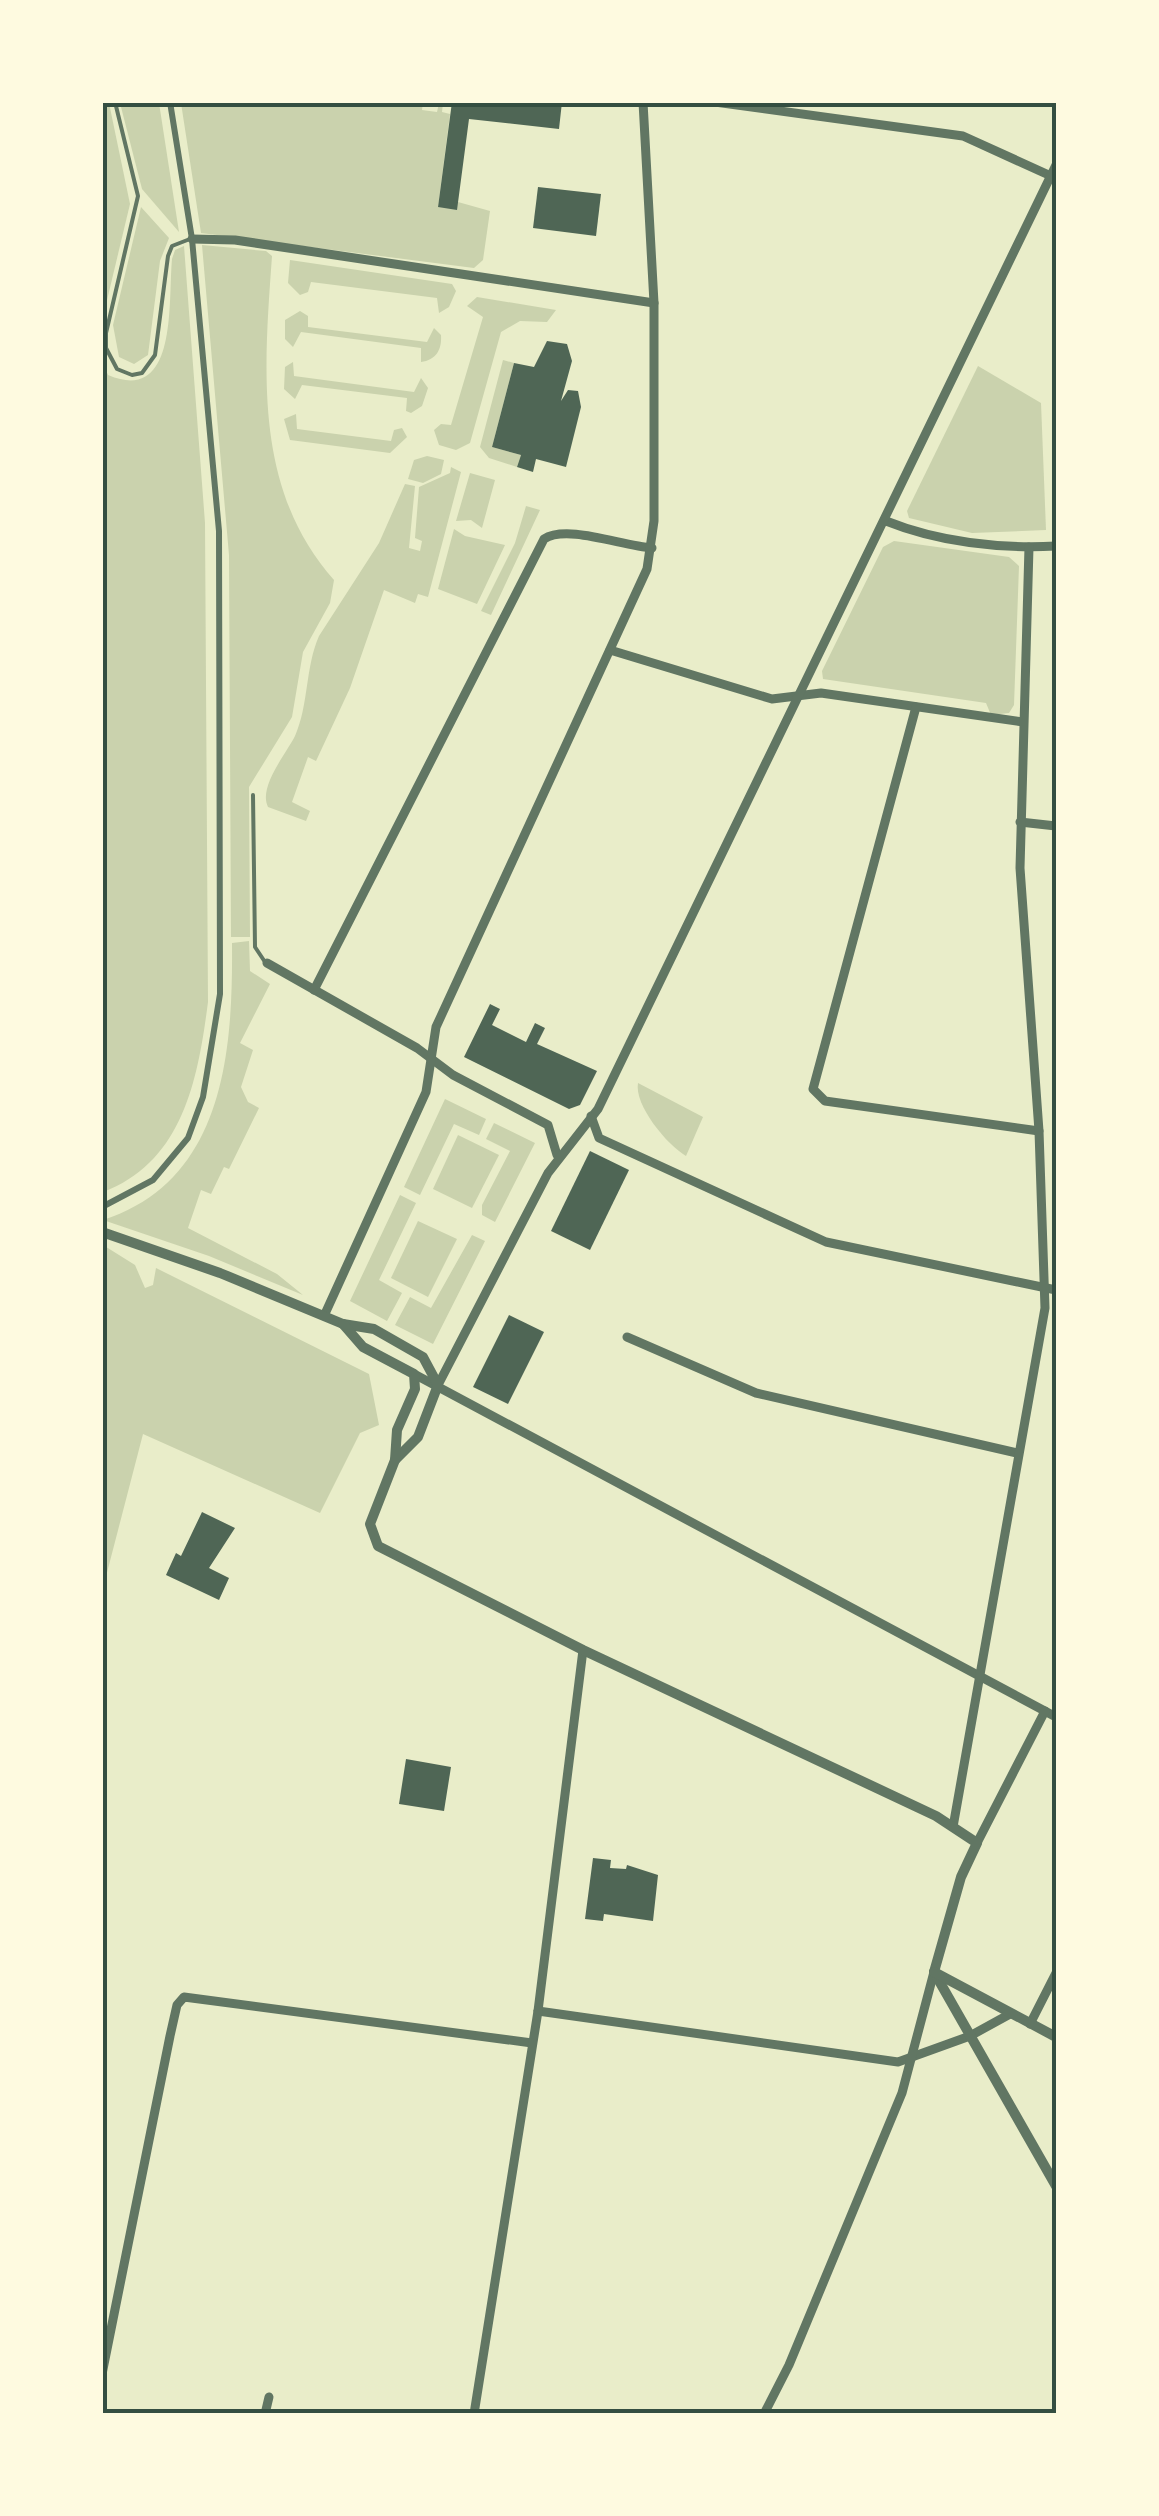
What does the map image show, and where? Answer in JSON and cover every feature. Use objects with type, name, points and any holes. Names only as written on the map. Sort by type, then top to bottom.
[{"type":"street","points":[[102,1208],[153,1180],[188,1138],[203,1097],[220,994],[219,531],[192,239],[170,102]]},
{"type":"street","points":[[324,1316],[426,1092],[436,1027],[638,592],[652,548],[654,304],[643,102]]},
{"type":"street","points":[[715,102],[963,136],[1052,176]]},
{"type":"street","points":[[395,1460],[418,1438],[438,1385],[557,1159],[592,1116],[886,521],[1056,165]]},
{"type":"street","points":[[192,239],[235,240],[654,304]]},
{"type":"street","points":[[886,521],[910,531],[1029,548],[1056,546]]},
{"type":"street","points":[[314,990],[539,548],[552,534],[570,532],[622,546],[652,548]]},
{"type":"street","points":[[953,1826],[1045,1288],[1020,822],[1029,548]]},
{"type":"street","points":[[610,650],[772,699],[822,693],[1023,722]]},
{"type":"street","points":[[916,707],[879,855],[813,1078],[814,1089],[825,1101],[1039,1132]]},
{"type":"street","points":[[1020,822],[1056,826]]},
{"type":"street","points":[[267,962],[430,1056],[453,1074],[548,1125],[557,1159]]},
{"type":"street","points":[[592,1116],[599,1138],[813,1237],[1056,1290]]},
{"type":"street","points":[[102,1232],[343,1324],[374,1329],[423,1357],[438,1385]]},
{"type":"street","points":[[343,1324],[363,1347],[438,1385],[482,1413],[1056,1717]]},
{"type":"street","points":[[627,1337],[756,1393],[1017,1453]]},
{"type":"street","points":[[414,1374],[415,1389],[397,1430],[395,1460],[372,1514],[371,1534],[378,1546],[583,1650],[953,1826],[976,1842]]},
{"type":"street","points":[[474,2414],[538,2011],[583,1650]]},
{"type":"street","points":[[764,2414],[801,2337],[913,2058],[934,1972],[976,1842],[1044,1711]]},
{"type":"street","points":[[934,1972],[1056,2037]]},
{"type":"street","points":[[934,1972],[1056,2186]]},
{"type":"street","points":[[1030,2024],[1056,1972]]},
{"type":"street","points":[[102,2374],[170,2036],[184,1998],[532,2042]]},
{"type":"street","points":[[538,2011],[898,2062],[970,2036],[1010,2014]]},
{"type":"street","points":[[265,2414],[269,2397]]},
{"type":"lane","points":[[115,102],[138,196],[106,332],[110,360],[122,372],[142,373],[155,355],[168,256],[172,246],[192,239]]},
{"type":"lane","points":[[253,795],[256,947],[267,962]]},
{"type":"green space","points":[[423,102],[422,110],[437,112],[439,103],[443,103],[442,112],[450,114],[438,207],[458,202],[490,211],[483,260],[474,268],[201,233],[181,103]]},
{"type":"green space","points":[[102,103],[109,103],[130,204],[103,317]]},
{"type":"green space","points":[[120,103],[159,103],[179,232],[142,189]]},
{"type":"green space","points":[[141,207],[169,238],[160,261],[148,355],[134,364],[119,357],[113,325]]},
{"type":"green space","points":[[202,245],[266,251],[272,256],[267,384],[277,467],[289,507],[308,545],[334,580],[330,603],[303,652],[292,717],[249,787],[250,937],[231,937],[229,555]]},
{"type":"green space","points":[[184,246],[205,523],[208,1002],[199,1060],[182,1115],[169,1139],[130,1178],[103,1192],[103,363],[108,375],[131,380],[147,376],[158,363],[168,323],[172,259],[175,250]]},
{"type":"green space","points":[[290,260],[452,284],[456,291],[449,307],[439,313],[437,298],[311,282],[308,292],[300,295],[288,283]]},
{"type":"green space","points":[[477,297],[556,310],[547,322],[520,321],[501,332],[470,443],[456,450],[439,445],[434,430],[441,424],[451,425],[483,317],[467,306]]},
{"type":"green space","points":[[300,311],[308,316],[308,327],[427,342],[434,328],[441,335],[440,345],[434,357],[421,362],[421,348],[301,332],[293,347],[285,339],[285,320]]},
{"type":"green space","points":[[503,360],[514,363],[492,447],[521,455],[517,467],[489,458],[480,447]]},
{"type":"green space","points":[[293,362],[294,376],[414,392],[421,378],[428,388],[422,406],[411,413],[406,411],[407,398],[302,385],[295,399],[284,389],[285,367]]},
{"type":"green space","points":[[978,366],[1041,403],[1046,530],[972,533],[909,518],[907,511]]},
{"type":"green space","points":[[296,414],[297,429],[391,441],[394,430],[402,428],[407,437],[390,453],[290,440],[284,419]]},
{"type":"green space","points":[[427,456],[444,460],[441,474],[423,483],[408,479],[414,460]]},
{"type":"green space","points":[[451,467],[461,472],[428,597],[418,594],[415,603],[384,590],[350,688],[316,761],[308,757],[292,802],[310,811],[306,821],[268,807],[270,780],[295,736],[303,711],[319,636],[379,543],[405,484],[415,486],[409,548],[420,551],[422,541],[415,538],[419,487],[450,473]]},
{"type":"green space","points":[[470,473],[495,480],[482,528],[471,520],[456,521]]},
{"type":"green space","points":[[526,506],[540,510],[491,615],[481,611],[515,543]]},
{"type":"green space","points":[[454,529],[465,536],[505,545],[477,604],[438,589]]},
{"type":"green space","points":[[894,541],[1009,557],[1019,566],[1014,705],[1009,713],[991,715],[986,703],[823,679],[822,671],[883,547]]},
{"type":"green space","points":[[249,941],[250,971],[270,984],[240,1043],[253,1050],[241,1087],[248,1102],[259,1108],[229,1169],[224,1167],[211,1194],[201,1190],[188,1228],[277,1274],[303,1295],[209,1256],[103,1220],[143,1201],[174,1176],[197,1144],[224,1069],[232,943]]},
{"type":"green space","points":[[638,1083],[703,1117],[686,1156],[653,1124],[641,1102]]},
{"type":"green space","points":[[445,1099],[486,1119],[479,1135],[454,1124],[420,1195],[404,1187]]},
{"type":"green space","points":[[494,1123],[535,1143],[495,1222],[482,1215],[482,1205],[510,1151],[486,1139]]},
{"type":"green space","points":[[458,1135],[499,1155],[472,1208],[433,1189]]},
{"type":"green space","points":[[400,1195],[416,1203],[379,1280],[402,1293],[387,1321],[350,1301]]},
{"type":"green space","points":[[418,1221],[457,1239],[428,1297],[391,1278]]},
{"type":"green space","points":[[472,1235],[485,1241],[433,1344],[395,1325],[410,1297],[431,1308]]},
{"type":"green space","points":[[103,1245],[135,1265],[145,1288],[153,1285],[156,1268],[369,1374],[379,1425],[360,1433],[320,1513],[143,1434],[103,1588]]},
{"type":"building","points":[[452,102],[562,102],[559,129],[469,119],[457,210],[438,207]]},
{"type":"building","points":[[538,187],[601,194],[596,236],[533,228]]},
{"type":"building","points":[[547,341],[567,344],[572,361],[561,401],[568,390],[578,391],[581,407],[566,467],[536,459],[533,472],[517,467],[521,455],[492,447],[514,363],[534,367]]},
{"type":"building","points":[[490,1004],[500,1009],[492,1025],[526,1042],[535,1023],[545,1028],[537,1044],[597,1071],[580,1105],[569,1109],[464,1057]]},
{"type":"building","points":[[590,1151],[629,1170],[590,1250],[551,1231]]},
{"type":"building","points":[[509,1315],[544,1332],[508,1404],[473,1387]]},
{"type":"building","points":[[202,1512],[235,1528],[209,1568],[229,1578],[219,1600],[166,1575],[176,1553],[181,1556]]},
{"type":"building","points":[[406,1759],[451,1767],[444,1811],[399,1804]]},
{"type":"building","points":[[593,1858],[611,1860],[610,1868],[626,1869],[627,1865],[658,1875],[653,1921],[604,1914],[603,1921],[585,1919]]}]
